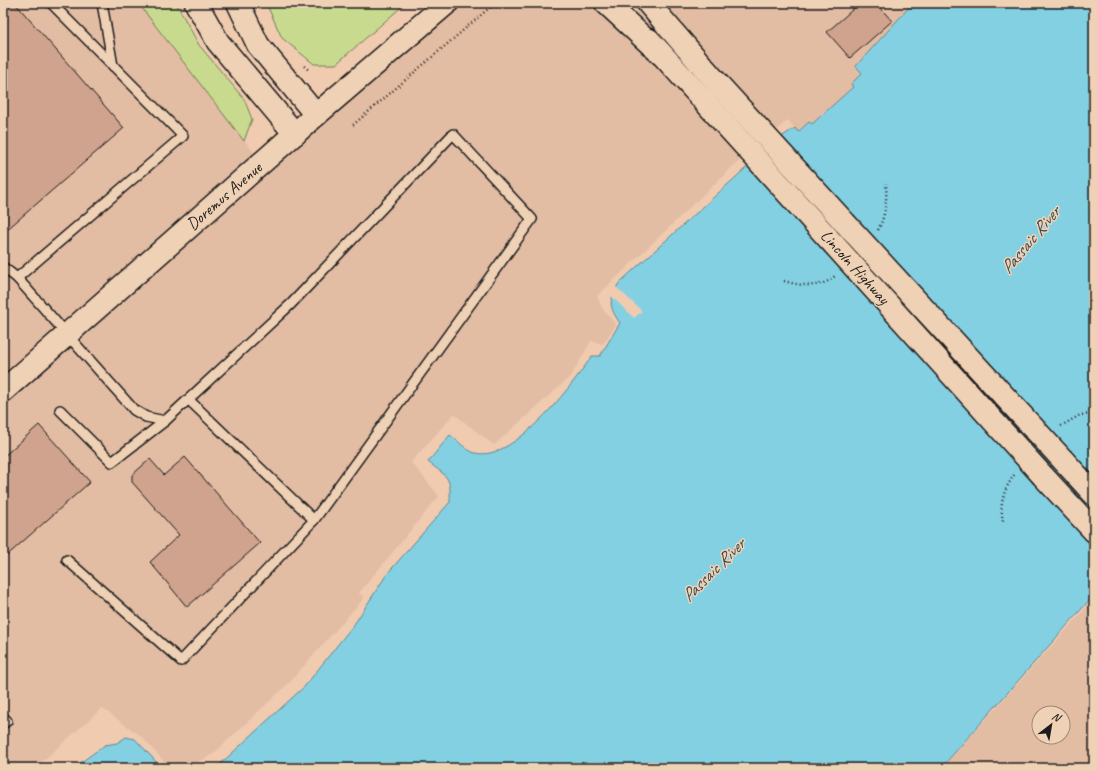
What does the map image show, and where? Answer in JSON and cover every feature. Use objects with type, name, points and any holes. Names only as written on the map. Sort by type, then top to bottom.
[{"type":"main road","points":[[238,3],[258,45],[316,115]]},
{"type":"main road","name":"Doremus Avenue","points":[[3,391],[316,115],[448,3]]},
{"type":"main road","points":[[606,3],[661,54]]},
{"type":"main road","name":"Lincoln Highway","points":[[617,3],[661,54],[1094,531]]},
{"type":"main road","name":"Lincoln Highway","points":[[648,3],[760,130],[1094,494]]},
{"type":"main road","points":[[201,8],[221,46],[295,134]]},
{"type":"lane","points":[[17,278],[183,136],[51,3]]},
{"type":"lane","points":[[102,3],[113,66]]},
{"type":"lane","points":[[60,410],[112,462],[165,421],[189,400],[291,304],[453,134],[532,219],[314,520],[182,661],[67,560]]},
{"type":"lane","points":[[3,266],[17,278],[134,410],[146,417],[165,421]]},
{"type":"lane","points":[[189,400],[314,520]]},
{"type":"lane","points":[[3,717],[7,721],[3,724]]},
{"type":"path","points":[[353,124],[495,3]]},
{"type":"shaded area","points":[[3,3],[138,3],[265,167],[448,3],[913,3],[856,66],[862,73],[851,84],[853,87],[812,124],[809,122],[798,132],[788,120],[730,169],[597,296],[602,308],[616,325],[603,344],[591,341],[571,376],[494,445],[454,414],[411,462],[439,496],[359,593],[364,598],[289,683],[213,754],[187,768],[170,768],[142,737],[102,708],[35,768],[3,768]]},
{"type":"shaded area","points":[[1094,599],[1094,768],[942,768]]},
{"type":"green space","points":[[138,3],[176,3],[199,45],[244,99],[252,119],[244,141]]},
{"type":"green space","points":[[266,3],[406,3],[336,64],[314,64],[282,38]]},
{"type":"water","name":"Passaic River","points":[[913,3],[1094,3],[1094,595],[941,768],[216,768],[305,686],[355,623],[387,574],[450,502],[450,487],[447,478],[428,462],[450,435],[472,452],[490,453],[507,446],[541,419],[557,402],[592,356],[600,356],[620,323],[613,312],[611,303],[613,294],[619,283],[778,139],[795,128],[798,132],[809,122],[812,124],[853,87],[851,84],[862,73],[856,66]]},
{"type":"water","points":[[126,737],[135,739],[162,768],[73,768],[105,745],[117,743]]},
{"type":"pier","points":[[615,286],[642,311],[634,318],[610,295]]},
{"type":"building","points":[[3,3],[15,3],[124,128],[3,233]]},
{"type":"building","points":[[860,3],[876,3],[892,21],[850,58],[827,32]]},
{"type":"building","points":[[39,425],[90,482],[3,559],[3,457]]},
{"type":"building","points":[[185,457],[260,543],[187,607],[150,562],[179,535],[132,482],[132,475],[150,459],[164,475]]}]
